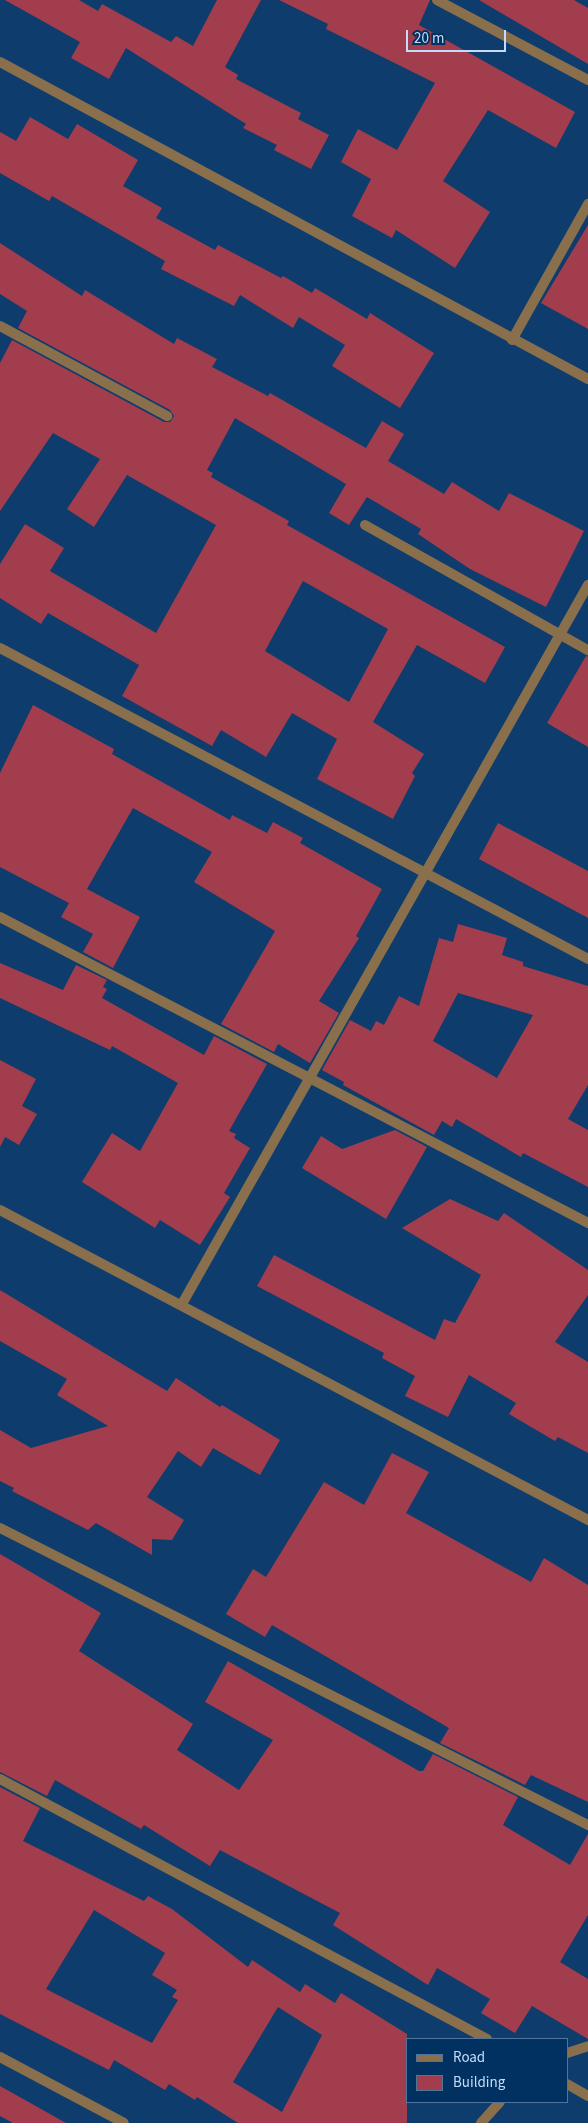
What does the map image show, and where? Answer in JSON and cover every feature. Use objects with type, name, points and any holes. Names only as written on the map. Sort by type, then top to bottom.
[{"type":"street","points":[[437,0],[588,80]]},
{"type":"street","points":[[0,62],[512,340],[588,379]]},
{"type":"street","points":[[512,340],[588,204]]},
{"type":"street","points":[[0,326],[167,416]]},
{"type":"street","points":[[365,525],[588,650]]},
{"type":"street","points":[[182,1304],[312,1079],[425,872],[588,585]]},
{"type":"street","points":[[0,648],[588,959]]},
{"type":"street","points":[[0,917],[588,1223]]},
{"type":"street","points":[[0,1210],[182,1304],[588,1520]]},
{"type":"street","points":[[0,1528],[588,1825]]},
{"type":"street","points":[[0,1779],[485,2038]]},
{"type":"street","points":[[568,2053],[588,2046]]},
{"type":"street","points":[[0,2057],[124,2123]]},
{"type":"street","points":[[568,2085],[588,2096]]},
{"type":"street","points":[[481,2123],[499,2103]]},
{"type":"building","points":[[5,0],[79,0],[98,11],[102,4],[171,42],[176,36],[193,46],[217,0],[261,0],[225,67],[238,75],[236,79],[301,113],[298,119],[329,135],[311,169],[274,150],[277,145],[243,128],[246,124],[126,48],[109,79],[71,58],[80,42]]},
{"type":"building","points":[[279,0],[430,0],[419,25],[575,112],[556,148],[488,110],[443,181],[490,212],[455,268],[396,230],[392,238],[352,216],[371,179],[341,162],[358,129],[397,150],[435,83],[326,29],[328,24]]},
{"type":"building","points":[[479,0],[574,0],[588,8],[588,64]]},
{"type":"building","points":[[30,117],[68,139],[77,124],[138,160],[123,186],[162,208],[156,218],[215,250],[218,245],[281,278],[283,276],[312,293],[315,288],[367,319],[370,313],[434,353],[400,408],[332,366],[345,345],[299,317],[293,328],[240,295],[234,306],[161,269],[165,261],[52,196],[49,201],[0,173],[0,132],[16,141]]},
{"type":"building","points":[[588,225],[588,329],[541,303]]},
{"type":"building","points":[[0,243],[82,296],[85,290],[174,344],[177,338],[217,359],[212,367],[268,396],[270,393],[366,448],[382,421],[404,434],[388,461],[444,494],[452,482],[499,511],[509,493],[584,531],[546,607],[470,569],[418,534],[421,529],[367,497],[349,525],[329,513],[346,484],[235,418],[207,470],[213,473],[211,477],[289,521],[287,525],[505,647],[485,683],[417,645],[373,722],[424,754],[412,773],[415,776],[393,819],[317,779],[337,739],[292,713],[266,757],[221,730],[212,746],[122,696],[139,665],[48,613],[41,624],[0,598],[0,564],[25,524],[64,548],[50,571],[156,633],[216,525],[127,475],[94,527],[67,509],[100,459],[53,433],[0,511],[0,363],[12,340],[164,422],[170,422],[174,416],[170,410],[18,328],[27,311],[0,294]],"holes":[[[303,581],[388,629],[349,702],[265,651]]]},
{"type":"building","points":[[586,656],[588,657],[588,747],[547,723]]},
{"type":"building","points":[[33,705],[114,749],[112,754],[230,820],[232,815],[267,833],[273,822],[303,838],[300,843],[382,889],[356,936],[359,938],[319,1001],[339,1013],[310,1063],[278,1044],[274,1052],[221,1024],[275,931],[194,882],[212,852],[133,808],[87,889],[140,917],[113,968],[83,952],[93,934],[61,917],[69,903],[0,867],[0,773]]},
{"type":"building","points":[[498,823],[588,871],[588,918],[479,859]]},
{"type":"building","points":[[458,924],[507,938],[502,955],[523,962],[523,966],[588,986],[588,1085],[568,1119],[588,1130],[588,1187],[523,1153],[521,1157],[456,1119],[452,1127],[442,1121],[434,1135],[343,1085],[344,1082],[322,1070],[350,1020],[371,1031],[376,1021],[384,1025],[399,996],[419,1006],[439,938],[453,942]],"holes":[[[458,993],[533,1015],[497,1078],[433,1041]]]},
{"type":"building","points":[[0,963],[63,990],[76,965],[107,980],[103,987],[107,989],[102,998],[204,1055],[214,1036],[267,1064],[229,1131],[236,1134],[234,1138],[250,1148],[224,1193],[230,1197],[200,1245],[160,1220],[155,1228],[82,1182],[112,1133],[140,1151],[178,1083],[112,1046],[110,1050],[0,998]]},
{"type":"building","points":[[0,1060],[36,1079],[22,1106],[37,1114],[19,1145],[5,1137],[0,1147]]},
{"type":"building","points":[[395,1130],[427,1147],[386,1219],[302,1168],[321,1136],[342,1149]]},
{"type":"building","points":[[450,1199],[498,1221],[504,1213],[588,1270],[588,1295],[555,1342],[588,1362],[588,1453],[558,1437],[555,1441],[509,1414],[516,1403],[469,1375],[448,1417],[405,1396],[415,1376],[382,1358],[384,1353],[257,1286],[274,1255],[435,1340],[444,1319],[455,1323],[481,1275],[402,1228]]},
{"type":"building","points":[[0,1290],[167,1391],[176,1378],[220,1407],[222,1405],[280,1440],[260,1475],[213,1448],[201,1467],[178,1451],[147,1497],[184,1520],[172,1540],[152,1539],[152,1555],[96,1523],[88,1530],[12,1491],[14,1488],[0,1481],[0,1430],[31,1448],[108,1426],[57,1395],[67,1379],[0,1341]]},
{"type":"building","points":[[392,1453],[429,1472],[406,1513],[531,1582],[544,1558],[588,1585],[588,1802],[531,1775],[525,1785],[440,1743],[449,1728],[272,1625],[265,1637],[226,1614],[253,1569],[266,1577],[324,1482],[364,1505]]},
{"type":"building","points":[[0,1554],[101,1613],[79,1651],[193,1724],[177,1750],[239,1790],[273,1740],[205,1702],[228,1661],[419,1771],[423,1771],[433,1754],[518,1797],[503,1825],[570,1865],[588,1834],[588,1915],[560,1962],[588,1979],[588,2039],[532,2006],[515,2033],[481,2013],[490,1999],[437,1968],[428,1985],[333,1925],[340,1913],[220,1850],[210,1866],[144,1825],[141,1829],[55,1780],[47,1796],[0,1772]]},
{"type":"building","points":[[0,1787],[40,1808],[23,1841],[144,1901],[148,1896],[172,1909],[248,1967],[252,1960],[300,1992],[305,1984],[335,2003],[341,1993],[407,2034],[407,2123],[238,2123],[197,2097],[195,2100],[169,2084],[165,2090],[114,2060],[109,2070],[0,2014]],"holes":[[[94,1910],[165,1953],[152,1975],[177,1990],[172,1997],[178,2000],[152,2043],[46,1989]],[[278,2007],[322,2035],[282,2112],[233,2082]]]},
{"type":"building","points":[[0,2086],[66,2123],[13,2123],[0,2116]]}]
